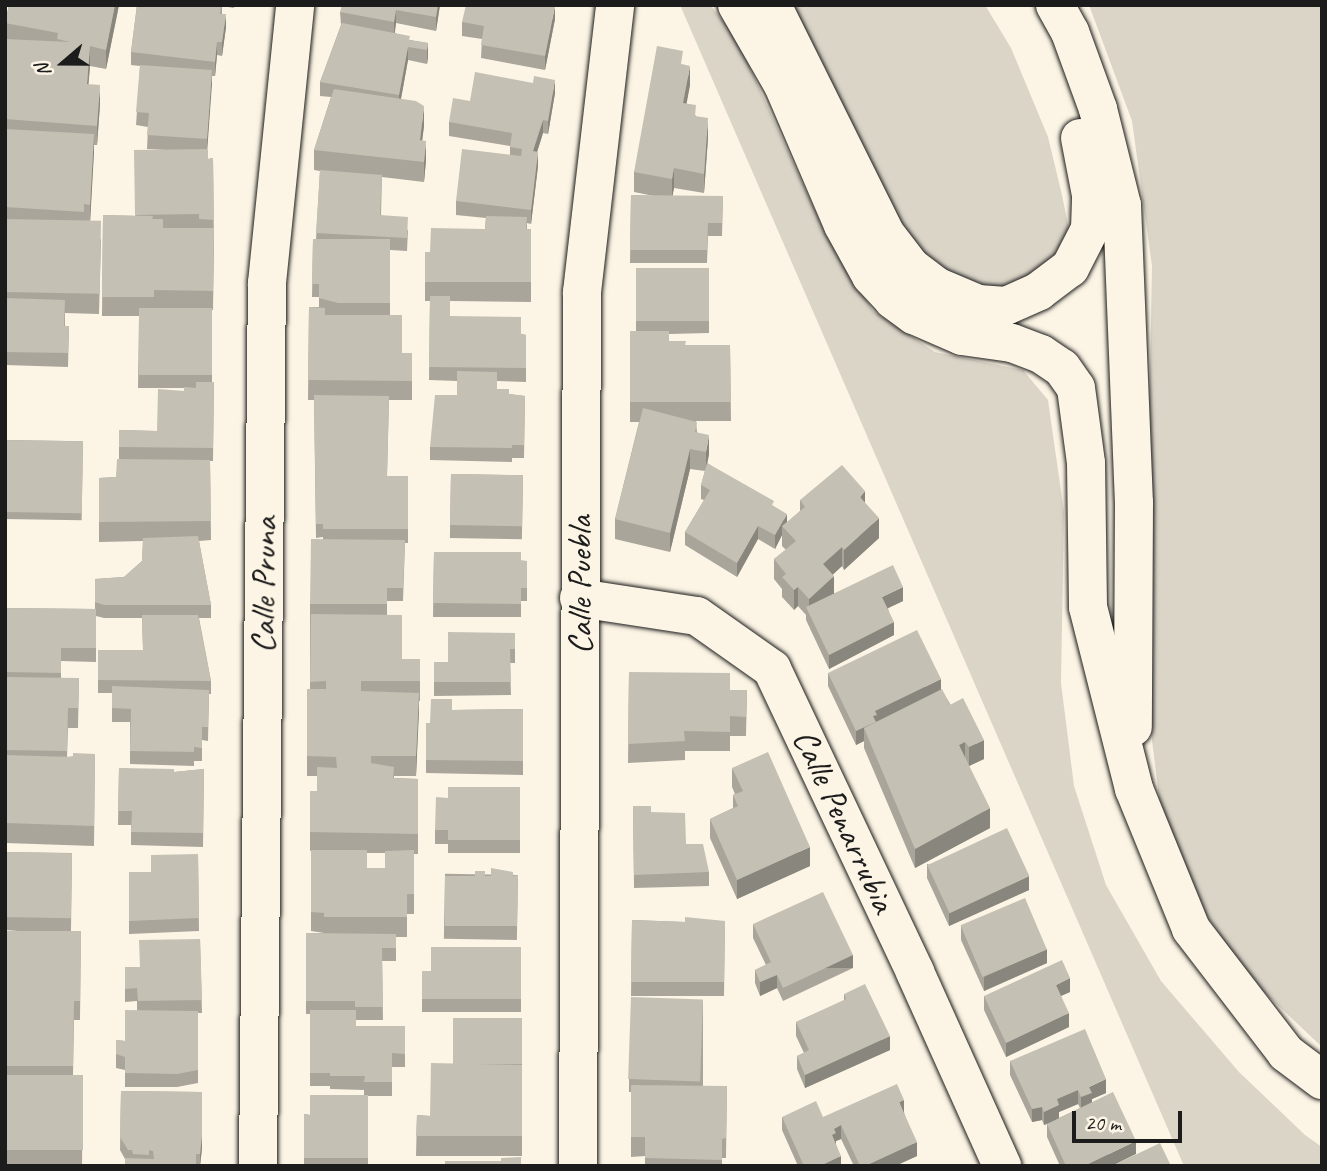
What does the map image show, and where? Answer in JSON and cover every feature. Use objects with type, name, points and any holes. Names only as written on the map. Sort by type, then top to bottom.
[{"type":"main road","name":"Calle Pruna","points":[[258,1166],[267,283],[295,5]]},
{"type":"main road","name":"Calle Puebla","points":[[578,1166],[582,292],[615,5]]},
{"type":"main road","points":[[737,5],[783,85],[843,225],[871,276],[893,300],[914,315],[962,336],[1012,343],[1041,354],[1062,368],[1076,388],[1083,419],[1086,463],[1088,607],[1134,789],[1191,929],[1286,1053],[1322,1080]]},
{"type":"main road","points":[[772,5],[885,233],[911,267],[938,288],[978,304],[1006,306],[1039,291],[1070,268],[1090,229],[1091,195],[1068,90],[1031,5]]},
{"type":"main road","points":[[1055,5],[1070,32],[1098,109],[1122,205],[1128,300],[1134,503],[1134,789]]},
{"type":"main road","name":"Calle Penarrubia","points":[[579,598],[697,616],[772,669],[915,972],[1002,1166]]},
{"type":"shaded area","points":[[680,5],[710,5],[736,37],[825,233],[873,311],[935,352],[1023,370],[1048,400],[1064,512],[1061,683],[1074,786],[1106,885],[1161,981],[1239,1072],[1305,1135],[1322,1147],[1322,1166],[1184,1166]]},
{"type":"shaded area","points":[[783,5],[985,5],[1011,48],[1048,137],[1069,230],[1049,264],[1021,285],[975,288],[940,272],[902,233]]},
{"type":"shaded area","points":[[1089,5],[1322,5],[1322,1047],[1248,977],[1206,914],[1162,821],[1150,724],[1148,488],[1152,266],[1132,121]]},
{"type":"building","points":[[9,5],[115,5],[106,50],[90,46],[87,84],[100,85],[97,126],[5,119],[5,39],[70,42],[57,39],[58,33],[5,23]]},
{"type":"building","points":[[137,5],[221,5],[220,14],[226,14],[222,42],[217,42],[215,62],[131,52]]},
{"type":"building","points":[[342,5],[438,5],[436,17],[396,10],[394,22],[340,12]]},
{"type":"building","points":[[466,5],[555,6],[545,56],[481,45],[484,26],[462,22]]},
{"type":"building","points":[[342,23],[410,36],[409,40],[428,43],[427,50],[408,47],[399,95],[320,82]]},
{"type":"building","points":[[657,46],[683,51],[681,64],[690,66],[683,103],[696,105],[695,116],[708,118],[704,174],[674,168],[672,179],[634,172]]},
{"type":"building","points":[[140,65],[212,70],[207,139],[147,135],[149,113],[136,112]]},
{"type":"building","points":[[475,72],[533,83],[534,76],[555,80],[548,121],[543,120],[533,151],[538,152],[531,210],[456,201],[462,149],[521,156],[522,149],[510,147],[512,133],[449,122],[453,98],[470,101]]},
{"type":"building","points":[[334,89],[416,101],[424,106],[420,140],[426,141],[424,162],[314,150]]},
{"type":"building","points":[[5,129],[94,134],[90,205],[84,204],[84,212],[5,207]]},
{"type":"building","points":[[208,149],[208,159],[213,158],[214,220],[199,219],[199,214],[135,215],[134,150]]},
{"type":"building","points":[[320,170],[382,175],[380,215],[408,217],[407,238],[316,233]]},
{"type":"building","points":[[631,195],[723,196],[722,223],[708,223],[707,250],[630,250]]},
{"type":"building","points":[[103,215],[153,216],[152,219],[163,219],[163,228],[214,228],[213,291],[154,290],[154,297],[102,297]]},
{"type":"building","points":[[486,216],[527,217],[526,229],[531,229],[531,282],[425,282],[425,252],[430,252],[431,228],[485,229]]},
{"type":"building","points":[[5,219],[101,221],[100,294],[5,292]]},
{"type":"building","points":[[313,239],[390,239],[390,303],[338,303],[319,298],[319,284],[312,284]]},
{"type":"building","points":[[636,268],[709,268],[709,321],[636,321]]},
{"type":"building","points":[[430,296],[450,296],[450,316],[521,317],[521,334],[526,335],[526,368],[429,367]]},
{"type":"building","points":[[5,298],[65,300],[64,326],[69,326],[68,353],[5,352]]},
{"type":"building","points":[[309,307],[325,308],[325,315],[402,315],[402,353],[412,353],[412,381],[308,380]]},
{"type":"building","points":[[139,308],[212,308],[212,375],[139,375]]},
{"type":"building","points":[[630,331],[669,331],[669,341],[686,341],[685,345],[730,345],[731,402],[630,402]]},
{"type":"building","points":[[457,371],[497,372],[497,389],[509,389],[509,394],[525,396],[524,445],[512,445],[512,448],[430,447],[435,395],[457,395]]},
{"type":"building","points":[[196,382],[214,382],[213,448],[119,447],[119,430],[157,431],[158,389],[184,391],[184,387],[196,388]]},
{"type":"building","points":[[314,395],[389,396],[387,476],[408,476],[408,529],[323,529],[323,524],[316,524]]},
{"type":"building","points":[[643,408],[697,422],[695,432],[709,435],[706,452],[690,449],[670,533],[615,519]]},
{"type":"building","points":[[5,440],[83,441],[82,513],[5,512]]},
{"type":"building","points":[[117,459],[210,460],[211,521],[99,522],[99,478],[116,477]]},
{"type":"building","points":[[707,463],[774,501],[772,505],[787,514],[775,535],[758,526],[737,563],[685,532],[710,490],[701,485]]},
{"type":"building","points":[[842,465],[865,491],[860,497],[879,518],[844,550],[842,547],[823,564],[834,576],[809,599],[798,587],[794,590],[782,577],[786,574],[774,559],[796,541],[782,526],[805,507],[800,500]]},
{"type":"building","points":[[451,474],[523,475],[522,526],[450,525]]},
{"type":"building","points":[[198,536],[211,605],[104,605],[95,602],[95,579],[124,577],[142,561],[143,538]]},
{"type":"building","points":[[311,539],[405,540],[403,588],[387,588],[387,604],[310,604]]},
{"type":"building","points":[[434,552],[521,552],[521,561],[527,561],[527,588],[521,588],[521,604],[433,603]]},
{"type":"building","points":[[893,565],[903,587],[882,597],[894,622],[829,655],[806,607]]},
{"type":"building","points":[[5,608],[96,609],[96,648],[61,648],[61,673],[5,672]]},
{"type":"building","points":[[311,614],[402,615],[402,659],[420,659],[420,681],[361,681],[361,691],[419,693],[416,756],[371,756],[371,763],[394,767],[393,778],[418,779],[418,834],[310,832],[310,791],[317,791],[317,767],[337,768],[336,757],[307,756],[307,689],[326,689],[326,681],[310,682]]},
{"type":"building","points":[[142,615],[198,615],[211,681],[98,680],[98,650],[143,650]]},
{"type":"building","points":[[917,630],[941,679],[875,711],[877,715],[873,716],[876,722],[856,731],[828,673]]},
{"type":"building","points":[[448,632],[515,633],[515,649],[510,649],[511,682],[434,682],[434,662],[448,662]]},
{"type":"building","points":[[629,672],[730,673],[730,690],[747,690],[746,717],[730,716],[730,732],[684,731],[685,741],[628,744]]},
{"type":"building","points":[[5,677],[79,678],[78,708],[68,708],[67,751],[5,750]]},
{"type":"building","points":[[112,686],[209,690],[208,727],[202,727],[202,748],[194,747],[194,752],[130,751],[131,709],[112,708]]},
{"type":"building","points":[[942,689],[950,705],[963,698],[984,740],[969,747],[965,742],[959,745],[990,808],[915,849],[864,728]]},
{"type":"building","points":[[431,699],[452,699],[452,710],[523,709],[523,761],[426,760],[426,723],[430,723]]},
{"type":"building","points":[[768,752],[810,847],[737,880],[710,819],[738,806],[733,795],[743,791],[732,768]]},
{"type":"building","points":[[73,753],[95,754],[94,826],[5,823],[5,755],[73,757]]},
{"type":"building","points":[[119,768],[174,769],[174,772],[204,769],[203,833],[131,832],[132,811],[118,811]]},
{"type":"building","points":[[448,787],[520,787],[520,840],[448,840],[448,830],[435,830],[436,797],[448,798]]},
{"type":"building","points":[[633,806],[651,806],[651,812],[685,813],[686,844],[703,844],[709,872],[634,875]]},
{"type":"building","points":[[1007,828],[1029,876],[950,913],[927,865]]},
{"type":"building","points":[[311,850],[367,850],[367,868],[385,868],[385,851],[414,850],[414,894],[407,894],[407,917],[324,917],[324,913],[311,912]]},
{"type":"building","points":[[5,852],[72,853],[71,918],[5,917]]},
{"type":"building","points":[[198,854],[199,918],[129,921],[129,872],[151,872],[151,855]]},
{"type":"building","points":[[491,868],[513,872],[513,876],[518,875],[517,926],[445,926],[445,876],[475,876],[475,871],[485,871],[485,876],[491,876]]},
{"type":"building","points":[[823,892],[853,955],[783,988],[777,975],[760,982],[755,970],[771,962],[753,924]]},
{"type":"building","points":[[1025,898],[1047,950],[982,977],[961,925]]},
{"type":"building","points":[[685,917],[725,921],[724,982],[631,982],[632,920],[685,922]]},
{"type":"building","points":[[5,931],[81,931],[80,1001],[74,1001],[73,1066],[5,1066]]},
{"type":"building","points":[[306,933],[396,934],[396,948],[382,948],[383,1007],[355,1007],[355,1001],[306,1001]]},
{"type":"building","points":[[200,939],[202,1000],[138,1001],[137,988],[125,989],[125,967],[140,967],[139,940]]},
{"type":"building","points":[[431,947],[521,947],[521,999],[422,999],[422,971],[431,971]]},
{"type":"building","points":[[1062,960],[1070,978],[1056,985],[1069,1013],[1006,1043],[984,996]]},
{"type":"building","points":[[865,984],[890,1036],[805,1075],[797,1056],[809,1050],[796,1022],[846,999],[844,994]]},
{"type":"building","points":[[631,997],[703,1000],[700,1081],[628,1079]]},
{"type":"building","points":[[125,1010],[198,1011],[198,1070],[177,1074],[125,1073],[125,1057],[116,1054],[116,1040],[125,1041]]},
{"type":"building","points":[[310,1010],[356,1010],[356,1026],[405,1026],[405,1054],[392,1053],[392,1082],[364,1082],[365,1076],[310,1073]]},
{"type":"building","points":[[453,1018],[522,1018],[522,1064],[453,1064]]},
{"type":"building","points":[[1085,1029],[1106,1079],[1089,1087],[1092,1093],[1081,1097],[1078,1090],[1057,1099],[1059,1105],[1044,1112],[1042,1107],[1032,1109],[1010,1061]]},
{"type":"building","points":[[431,1063],[522,1065],[522,1136],[416,1136],[417,1115],[430,1116]]},
{"type":"building","points":[[5,1075],[83,1075],[83,1150],[5,1150]]},
{"type":"building","points":[[897,1084],[904,1100],[899,1102],[917,1142],[860,1166],[841,1125],[834,1129],[836,1133],[832,1135],[841,1156],[820,1166],[804,1166],[782,1117],[816,1101],[823,1117]]},
{"type":"building","points":[[631,1085],[727,1086],[726,1138],[722,1139],[722,1160],[645,1158],[645,1137],[631,1137]]},
{"type":"building","points":[[121,1091],[202,1092],[202,1135],[200,1154],[196,1154],[196,1166],[125,1166],[125,1158],[154,1159],[153,1151],[149,1150],[149,1155],[133,1154],[120,1137]]},
{"type":"building","points":[[1113,1092],[1136,1141],[1084,1166],[1066,1166],[1047,1124]]},
{"type":"building","points":[[310,1095],[368,1095],[368,1158],[304,1158],[304,1114],[310,1115]]},
{"type":"building","points":[[1160,1143],[1171,1166],[1112,1166]]},
{"type":"building","points":[[521,1157],[521,1166],[445,1166],[445,1161],[501,1161],[501,1158]]}]
